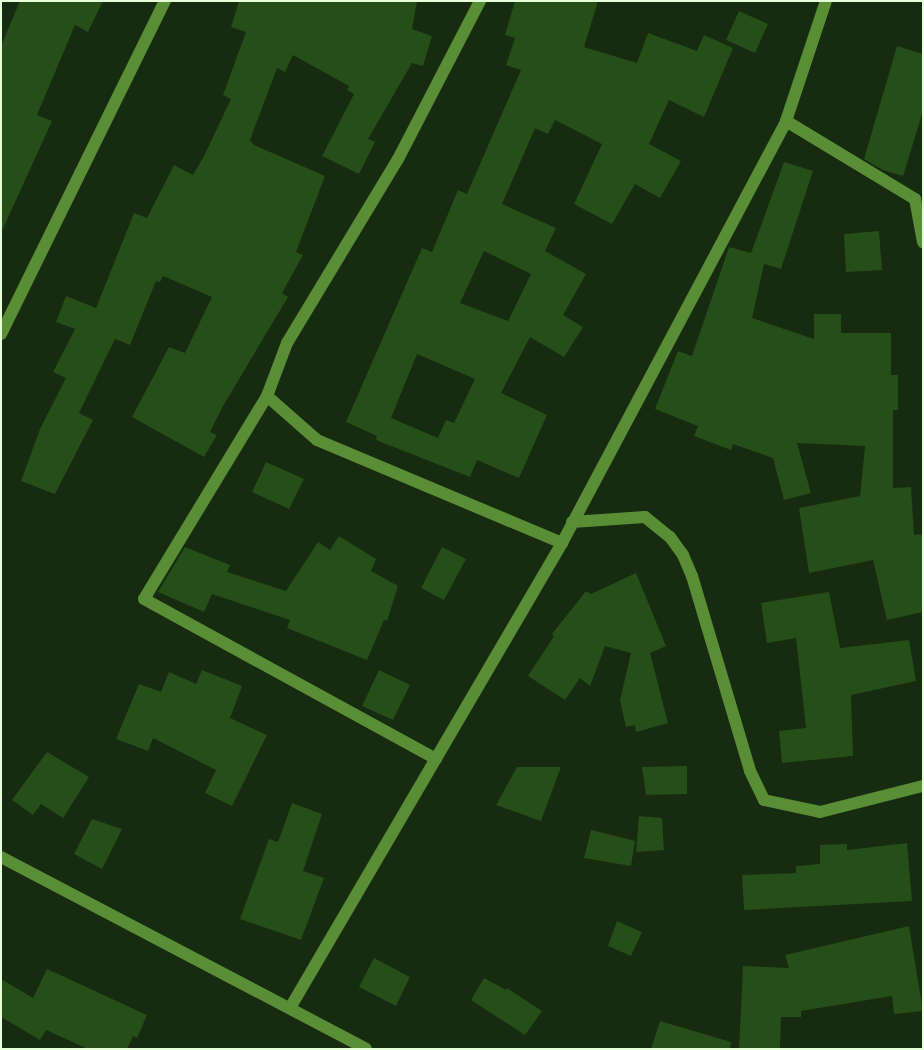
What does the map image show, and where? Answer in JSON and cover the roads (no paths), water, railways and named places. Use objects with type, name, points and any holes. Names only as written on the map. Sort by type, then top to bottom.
[{"type":"street","points":[[1,334],[164,1]]},
{"type":"street","points":[[436,759],[144,599],[267,396],[287,343],[398,159],[480,1]]},
{"type":"street","points":[[290,1008],[562,543],[786,121],[826,1]]},
{"type":"street","points":[[786,121],[915,199],[923,242]]},
{"type":"street","points":[[267,396],[317,440],[562,543]]},
{"type":"street","points":[[572,522],[645,516],[670,537],[683,555],[692,576],[750,771],[764,800],[820,812],[923,786]]},
{"type":"street","points":[[1,857],[366,1049]]}]
